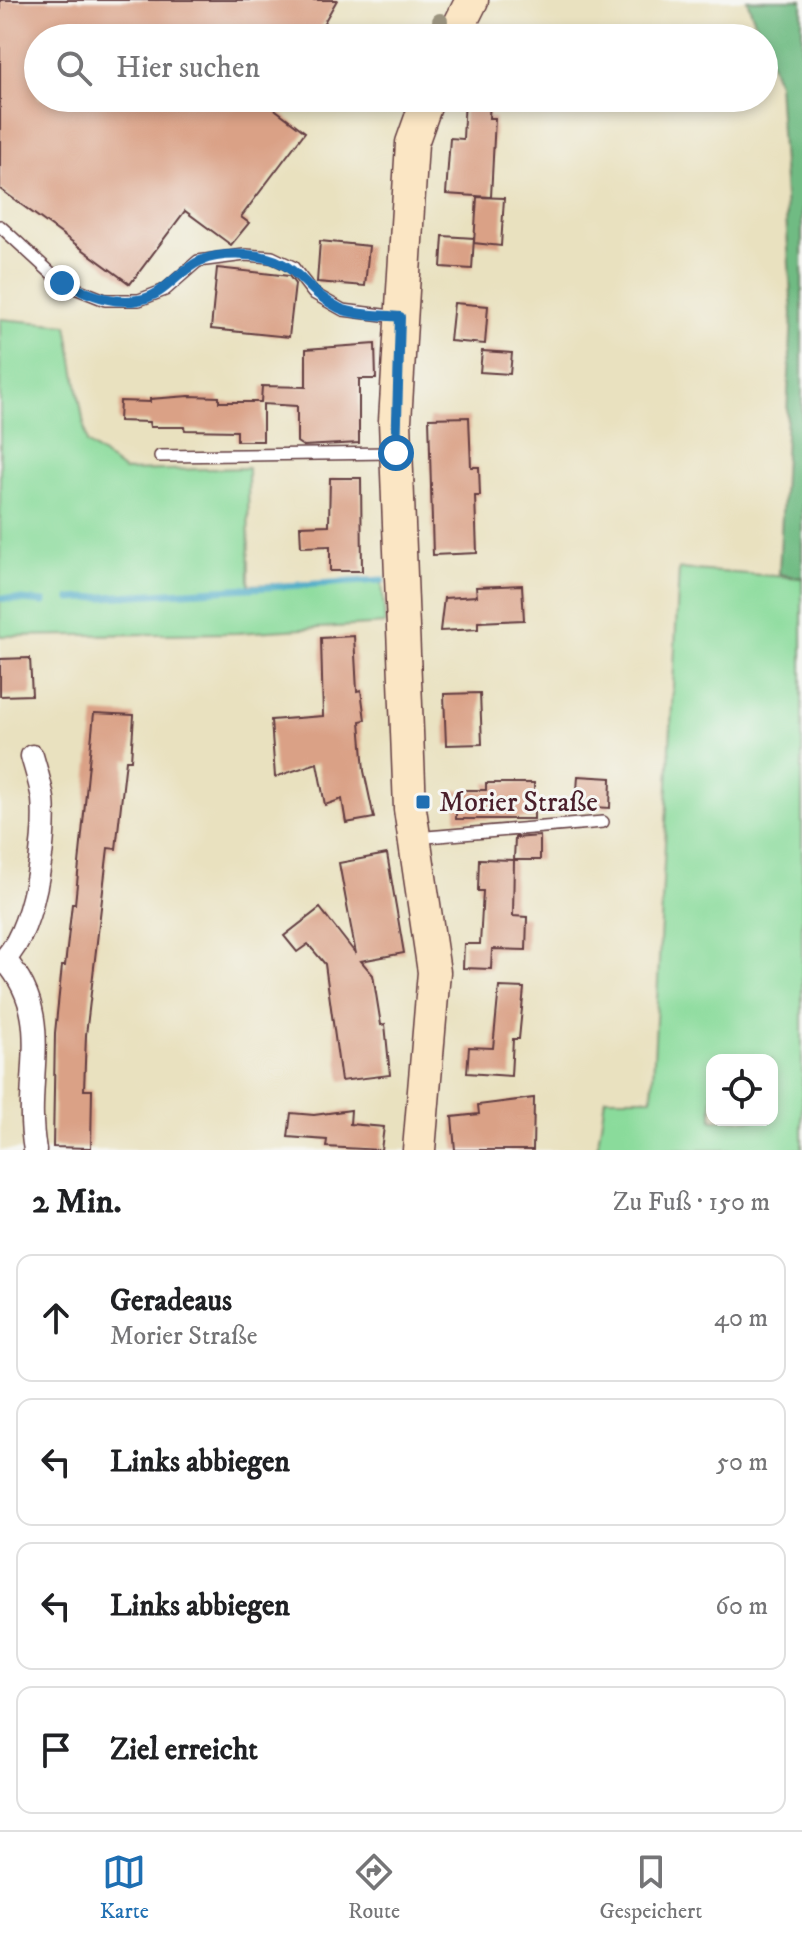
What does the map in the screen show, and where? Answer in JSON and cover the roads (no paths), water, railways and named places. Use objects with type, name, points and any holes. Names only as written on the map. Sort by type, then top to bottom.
[{"type":"main road","points":[[460,24],[472,0]]},
{"type":"main road","points":[[419,1150],[434,972],[414,838],[396,453],[400,317],[412,143],[423,112]]},
{"type":"street","points":[[32,756],[43,800],[35,890],[21,936],[2,962],[24,985],[35,1015],[30,1110],[35,1150]]},
{"type":"lane","points":[[0,226],[62,283],[105,300],[139,300],[165,290],[198,261],[245,255],[272,257],[293,267],[313,293],[343,310],[400,317]]},
{"type":"lane","points":[[160,456],[396,453]]},
{"type":"lane","points":[[414,838],[603,822]]},
{"type":"waterway","points":[[71,599],[382,580]]},
{"type":"waterway","points":[[0,598],[44,602]]},
{"type":"place","name":"Morier Straße","points":[[423,802]]}]
